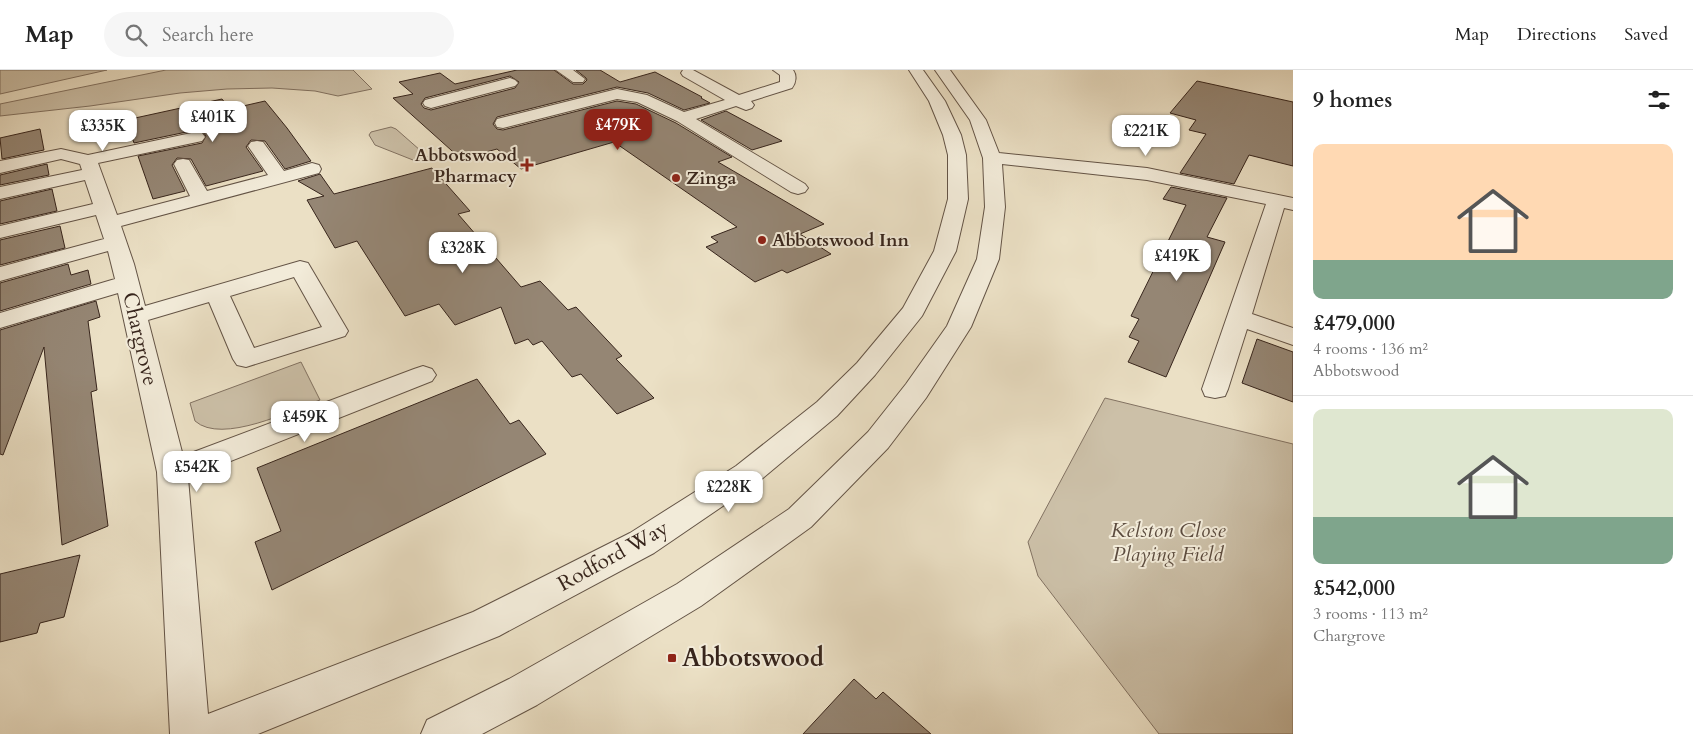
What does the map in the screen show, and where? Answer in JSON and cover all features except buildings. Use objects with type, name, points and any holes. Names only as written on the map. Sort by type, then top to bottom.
[{"type":"street","points":[[563,70],[578,79]]},
{"type":"street","name":"Rodford Way","points":[[209,734],[486,624],[642,543],[747,474],[826,409],[866,369],[914,311],[946,251],[958,198],[957,155],[952,135],[937,101],[916,70]]},
{"type":"street","points":[[441,734],[523,692],[689,595],[800,518],[878,440],[916,391],[959,327],[988,259],[995,207],[992,158],[978,120],[942,70]]},
{"type":"street","points":[[431,103],[516,88],[492,71]]},
{"type":"street","points":[[683,118],[787,85],[790,71]]},
{"type":"street","points":[[688,73],[759,112]]},
{"type":"street","points":[[503,123],[617,94],[642,98],[683,118],[798,188]]},
{"type":"street","points":[[257,146],[280,178]]},
{"type":"street","points":[[0,193],[90,166],[189,150],[201,199]]},
{"type":"street","points":[[0,167],[61,154],[90,166]]},
{"type":"street","points":[[992,158],[1095,168],[1175,180],[1285,202],[1238,318],[1215,389]]},
{"type":"street","points":[[1173,161],[1175,180]]},
{"type":"street","name":"Chargrove","points":[[90,166],[127,283],[172,472],[190,734]]},
{"type":"street","points":[[0,274],[109,224],[312,169]]},
{"type":"street","points":[[0,232],[109,224]]},
{"type":"street","points":[[135,316],[217,292],[300,268],[336,331],[246,359],[217,292]]},
{"type":"street","points":[[0,321],[127,283]]},
{"type":"street","points":[[1238,318],[1293,337]]},
{"type":"street","points":[[172,472],[423,375]]},
{"type":"green space","points":[[0,70],[107,70],[0,94]]},
{"type":"green space","points":[[166,70],[353,70],[372,89],[338,96],[315,91],[272,88],[227,89],[180,93],[0,116],[0,104]]},
{"type":"green space","points":[[391,127],[396,129],[429,158],[427,161],[418,162],[375,145],[369,135],[371,132]]},
{"type":"green space","points":[[301,362],[320,400],[239,428],[222,429],[207,427],[195,421],[190,403]]},
{"type":"green space","name":"Kelston Close Playing Field","points":[[1105,398],[1293,444],[1293,734],[1159,734],[1038,576],[1028,542]]},
{"type":"place","name":"Abbotswood Pharmacy","points":[[527,165]]},
{"type":"place","name":"Zinga","points":[[676,178]]},
{"type":"place","name":"Abbotswood Inn","points":[[762,240]]},
{"type":"place","name":"Abbotswood","points":[[672,658]]}]
